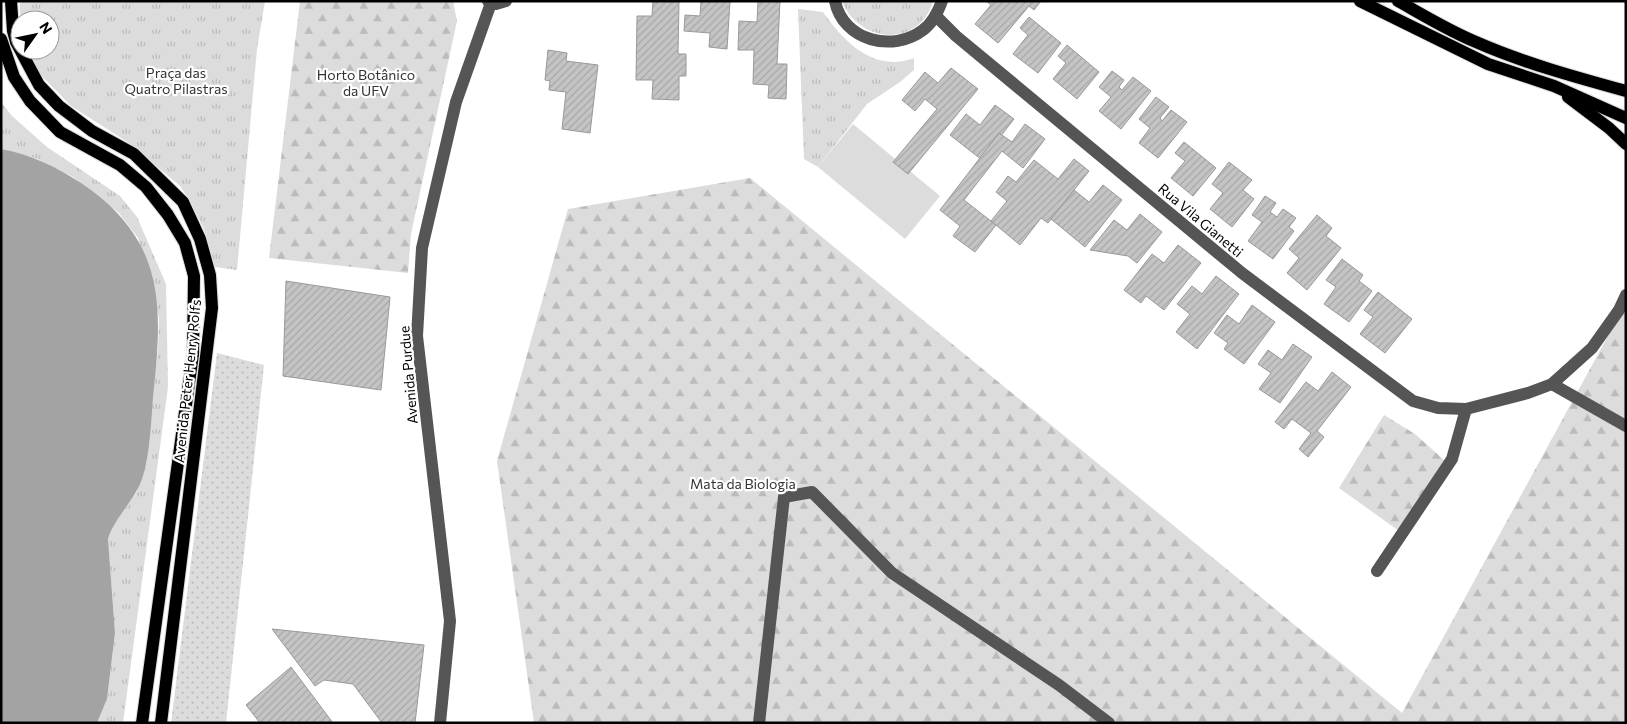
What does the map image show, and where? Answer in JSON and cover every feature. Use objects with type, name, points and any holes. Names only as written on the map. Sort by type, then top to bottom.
[{"type":"main road","name":"Avenida Peter Henry Rolfs","points":[[11,1],[13,31],[16,42],[39,85],[59,106],[92,131],[134,154],[183,202],[200,239],[210,275],[212,308],[161,723]]},
{"type":"main road","points":[[1360,1],[1488,64],[1554,86],[1626,118]]},
{"type":"main road","points":[[1398,1],[1474,41],[1498,51],[1565,74],[1626,91]]},
{"type":"main road","name":"Avenida Peter Henry Rolfs","points":[[1,39],[14,76],[30,101],[60,132],[120,165],[146,187],[168,215],[185,243],[194,276],[193,354],[142,723]]},
{"type":"main road","points":[[1554,86],[1610,128],[1626,144]]},
{"type":"street","points":[[490,2],[506,1]]},
{"type":"street","points":[[834,1],[844,20],[857,33],[873,40],[891,43],[909,39],[924,30],[936,16],[942,1]]},
{"type":"street","name":"Avenida Purdue","points":[[440,723],[450,621],[417,336],[422,248],[456,102],[490,2]]},
{"type":"street","name":"Rua Vila Gianetti","points":[[936,16],[956,36],[1242,273],[1413,401],[1438,408],[1466,409],[1528,393],[1552,384]]},
{"type":"street","points":[[1626,295],[1619,310],[1592,348],[1552,384],[1626,426]]},
{"type":"street","points":[[1377,572],[1452,458],[1466,409]]},
{"type":"street","points":[[759,723],[784,497],[812,492],[892,573],[1059,685],[1109,723]]},
{"type":"green space","name":"Praça das Quatro Pilastras","points":[[20,1],[265,1],[257,49],[237,270],[215,267],[204,229],[189,199],[180,186],[129,143],[71,106],[37,71],[31,60],[60,60],[60,10],[20,10]]},
{"type":"green space","name":"Horto Botânico da UFV","points":[[300,1],[453,1],[457,21],[411,234],[408,273],[269,258]]},
{"type":"green space","points":[[842,1],[933,1],[926,16],[916,27],[903,33],[889,35],[874,32],[861,26],[850,15]]},
{"type":"green space","points":[[798,9],[823,12],[850,44],[873,58],[899,62],[914,58],[914,70],[900,82],[867,104],[818,167],[804,159]]},
{"type":"green space","points":[[1,102],[12,116],[47,147],[120,196],[137,217],[166,284],[168,387],[123,723],[97,723],[107,699],[115,633],[108,539],[114,524],[136,493],[143,476],[158,349],[159,318],[138,238],[119,213],[73,177],[35,158],[1,149]]},
{"type":"green space","points":[[853,124],[940,196],[905,239],[818,167]]},
{"type":"green space","name":"Mata da Biologia","points":[[750,178],[1402,713],[1626,303],[1626,723],[534,723],[497,461],[568,209]]},
{"type":"green space","points":[[217,353],[264,365],[226,723],[171,723]]},
{"type":"green space","points":[[1384,415],[1415,434],[1444,460],[1399,531],[1339,488]]},
{"type":"shaded area","points":[[1,149],[22,154],[53,167],[81,183],[109,205],[130,228],[144,252],[153,277],[157,304],[158,333],[149,447],[140,485],[115,523],[108,539],[115,633],[107,699],[97,723],[1,723]]},
{"type":"building","points":[[653,1],[679,1],[678,54],[686,54],[686,76],[679,76],[679,100],[652,99],[653,80],[636,80],[637,16],[652,16]]},
{"type":"building","points":[[701,1],[730,1],[727,49],[709,47],[710,33],[684,31],[685,15],[700,16]]},
{"type":"building","points":[[758,1],[780,1],[777,64],[787,64],[786,99],[768,98],[769,85],[753,84],[754,50],[738,50],[739,21],[757,22]]},
{"type":"building","points":[[986,1],[1041,1],[1034,10],[1029,6],[998,43],[975,24],[991,5]]},
{"type":"building","points":[[1029,17],[1061,43],[1038,73],[1013,54],[1028,35],[1020,28]]},
{"type":"building","points":[[1067,45],[1099,72],[1077,99],[1053,79],[1066,63],[1058,56]]},
{"type":"building","points":[[548,50],[567,53],[566,61],[598,65],[590,133],[562,129],[566,92],[549,90],[550,81],[545,80]]},
{"type":"building","points":[[951,68],[978,89],[908,174],[893,162],[937,109],[925,99],[915,111],[902,100],[925,72],[938,83]]},
{"type":"building","points":[[1112,71],[1124,80],[1119,87],[1122,90],[1133,77],[1151,91],[1121,129],[1099,111],[1111,97],[1099,87]]},
{"type":"building","points":[[1156,97],[1169,107],[1160,118],[1162,121],[1171,110],[1187,122],[1158,158],[1139,143],[1150,128],[1139,119]]},
{"type":"building","points":[[995,105],[1014,119],[982,160],[950,135],[966,114],[980,125]]},
{"type":"building","points":[[1025,124],[1045,139],[1023,168],[1002,151],[964,200],[996,225],[975,252],[953,236],[960,226],[940,210],[999,133],[1012,142]]},
{"type":"building","points":[[1184,142],[1216,168],[1193,196],[1171,178],[1185,161],[1175,153]]},
{"type":"building","points":[[1074,159],[1089,171],[1048,223],[1041,218],[1020,245],[991,221],[1007,201],[996,192],[1008,176],[1016,182],[1034,160],[1058,179]]},
{"type":"building","points":[[1229,162],[1252,180],[1243,190],[1254,199],[1232,227],[1210,209],[1223,193],[1212,184]]},
{"type":"building","points":[[1103,185],[1122,200],[1085,247],[1051,219],[1074,190],[1089,202]]},
{"type":"building","points":[[1265,196],[1276,203],[1270,212],[1277,217],[1283,209],[1296,218],[1289,227],[1294,231],[1273,259],[1248,241],[1262,222],[1252,215]]},
{"type":"building","points":[[1140,214],[1162,232],[1137,263],[1128,256],[1090,250],[1114,220],[1127,230]]},
{"type":"building","points":[[1317,215],[1332,228],[1326,236],[1341,248],[1307,290],[1287,273],[1299,258],[1289,249]]},
{"type":"building","points":[[1178,245],[1201,263],[1164,310],[1146,296],[1141,303],[1124,290],[1152,254],[1164,263]]},
{"type":"building","points":[[1342,259],[1363,275],[1359,281],[1372,291],[1349,322],[1324,304],[1336,287],[1326,280]]},
{"type":"building","points":[[1216,276],[1239,294],[1197,349],[1176,332],[1190,314],[1177,304],[1192,286],[1202,294]]},
{"type":"building","points":[[286,281],[390,297],[381,390],[283,376]]},
{"type":"building","points":[[1378,292],[1412,319],[1385,353],[1360,334],[1373,317],[1364,310]]},
{"type":"building","points":[[1252,305],[1275,322],[1244,364],[1224,349],[1228,343],[1214,333],[1227,315],[1239,324]]},
{"type":"building","points":[[1293,344],[1312,357],[1280,403],[1259,389],[1271,373],[1258,364],[1268,350],[1282,360]]},
{"type":"building","points":[[1332,372],[1351,387],[1317,431],[1324,437],[1308,457],[1299,449],[1311,433],[1292,419],[1284,429],[1275,422],[1306,382],[1318,391]]},
{"type":"building","points":[[272,629],[424,645],[415,723],[382,723],[353,684],[324,680],[315,686]]},
{"type":"building","points":[[291,667],[333,723],[260,723],[246,705]]}]
